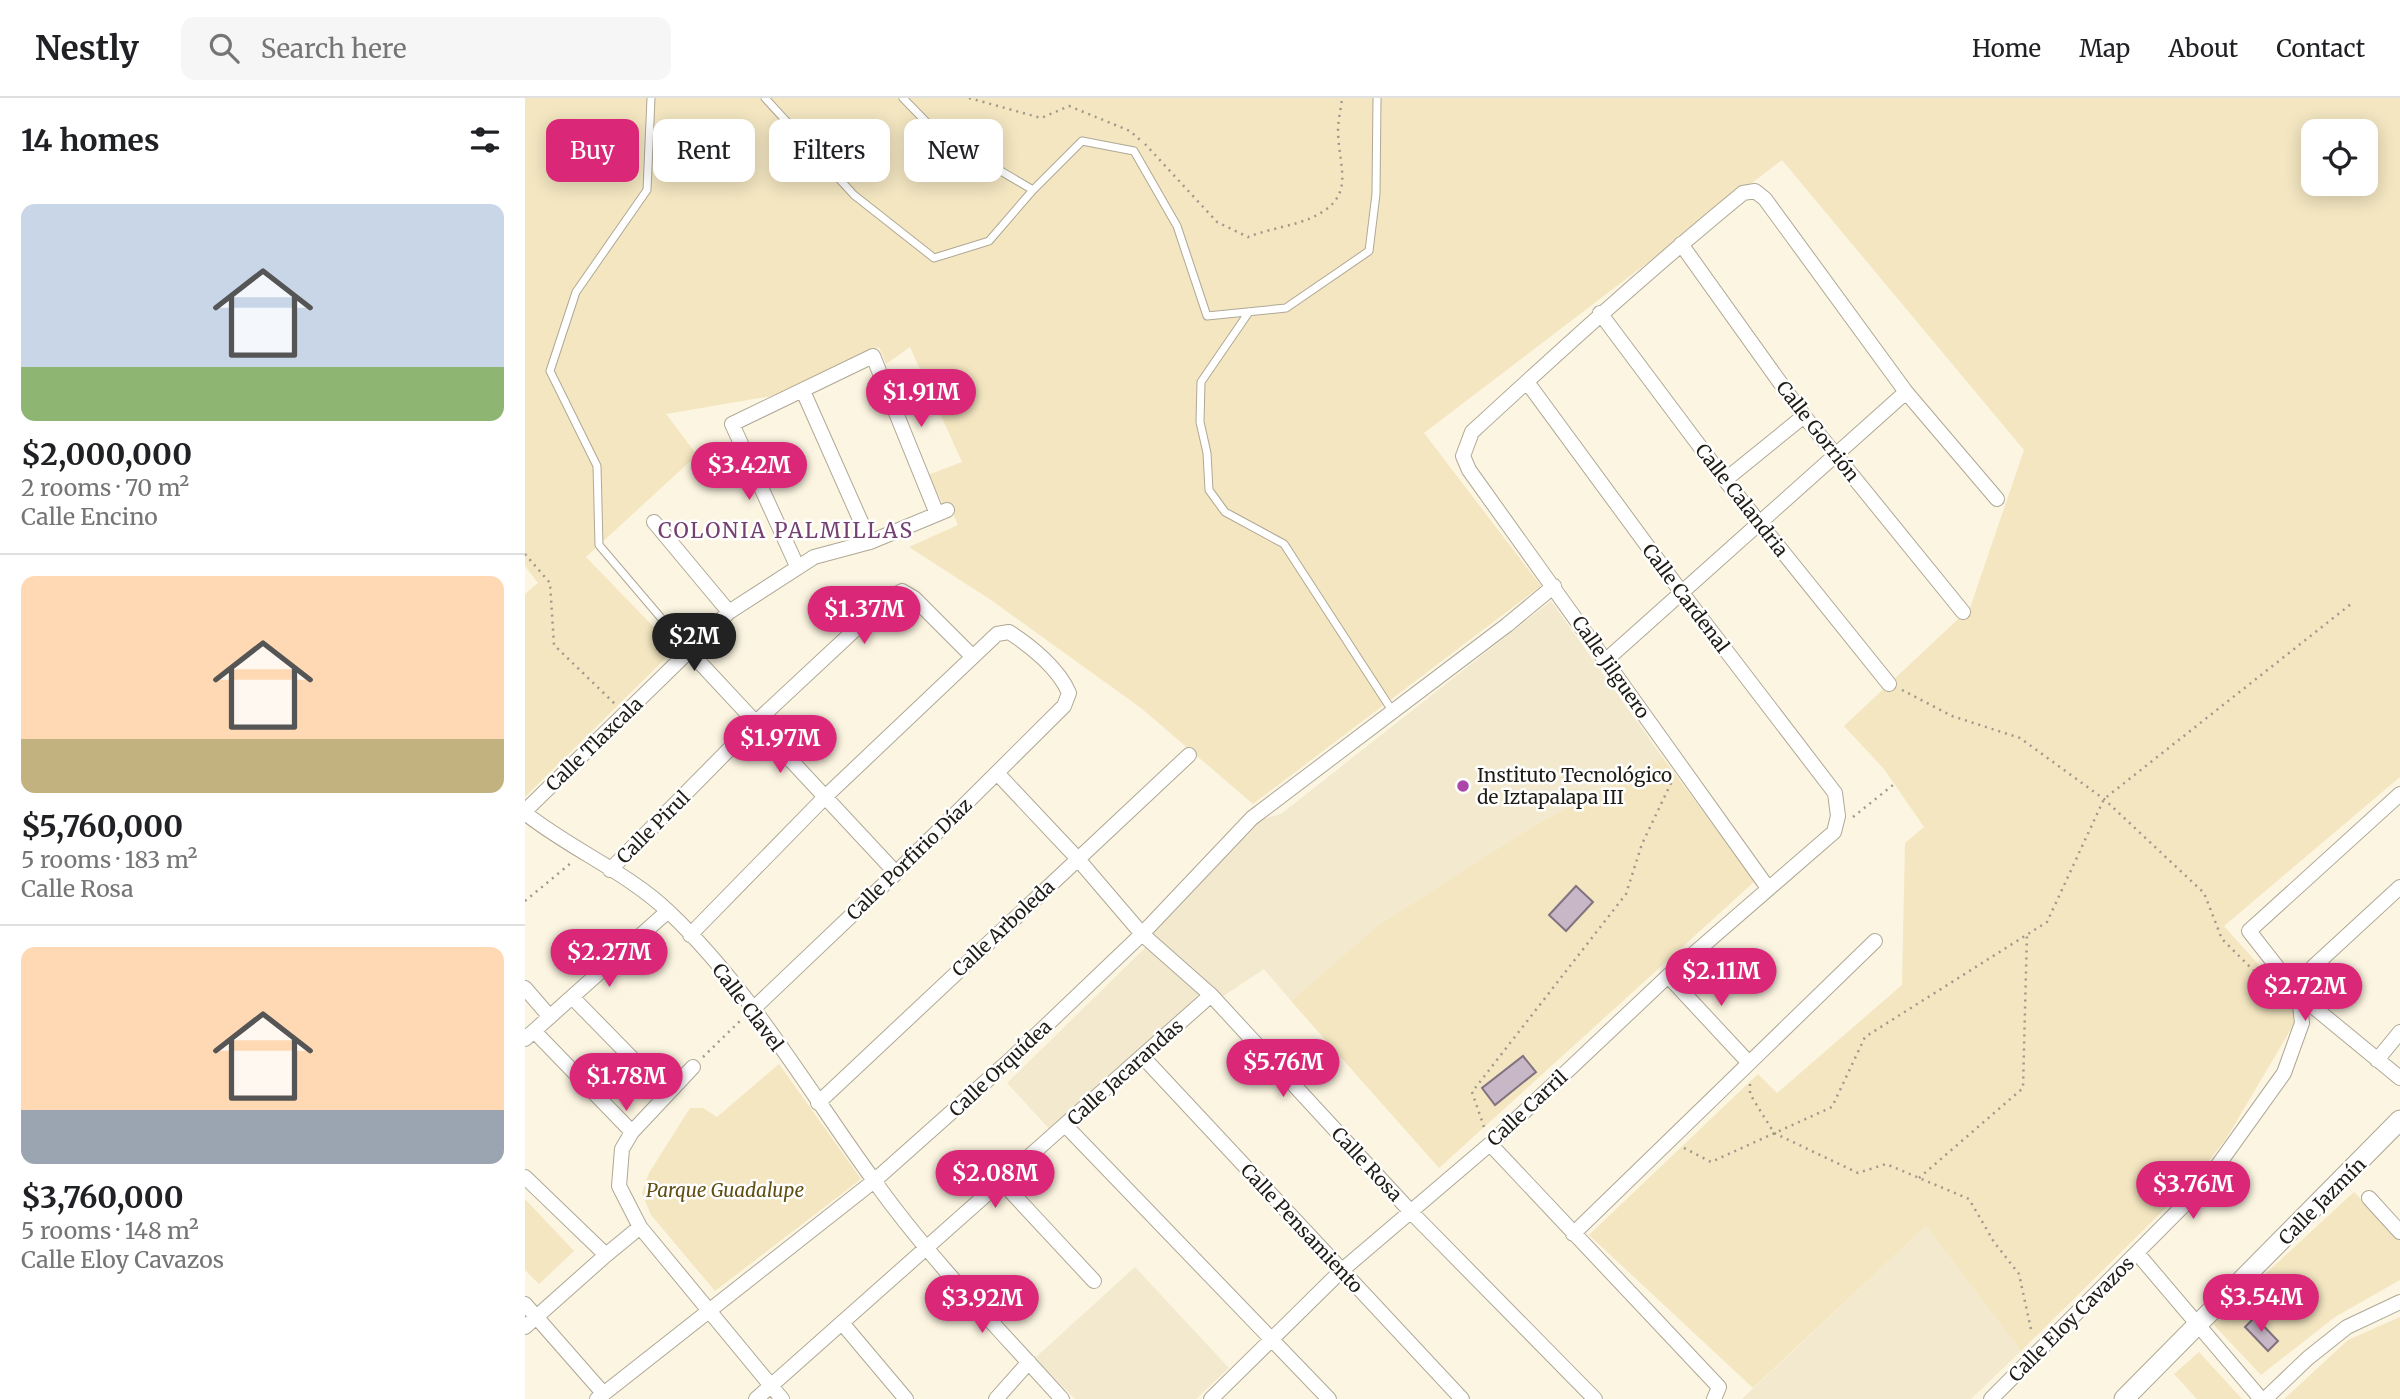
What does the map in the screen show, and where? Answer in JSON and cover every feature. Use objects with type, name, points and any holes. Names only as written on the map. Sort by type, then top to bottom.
[{"type":"street","points":[[1527,382],[1681,244],[1743,193],[1755,191],[1765,199],[1906,392],[1997,499]]},
{"type":"street","name":"Calle Gorrión","points":[[1681,244],[1804,416],[1963,612]]},
{"type":"street","name":"Calle Calandria","points":[[1601,313],[1725,480],[1889,684]]},
{"type":"street","name":"Calle Tlaxcala","points":[[525,812],[729,612],[814,557],[870,542],[942,512],[873,356],[803,391]]},
{"type":"street","name":"Calle Jilguero","points":[[1527,382],[1472,432],[1463,456],[1469,470],[1768,888]]},
{"type":"street","name":"Calle Cardenal","points":[[1527,382],[1682,593],[1835,793],[1838,816],[1834,832]]},
{"type":"street","points":[[797,566],[732,424],[803,391],[870,542]]},
{"type":"street","points":[[1605,661],[1906,392]]},
{"type":"street","points":[[1725,480],[1804,416]]},
{"type":"street","points":[[654,522],[729,612]]},
{"type":"street","name":"Calle Orquídea","points":[[600,1396],[874,1181],[1010,1060],[1142,934],[1252,818],[1394,712],[1553,586]]},
{"type":"street","name":"Calle Pirul","points":[[610,870],[755,722],[890,598],[902,592],[914,598],[971,655]]},
{"type":"street","name":"Calle Porfirio Díaz","points":[[752,1010],[897,873],[1064,706],[1069,694],[1063,680],[1009,632],[997,634],[971,655]]},
{"type":"street","points":[[690,652],[897,873]]},
{"type":"street","points":[[690,935],[825,797],[971,655]]},
{"type":"street","name":"Calle Arboleda","points":[[818,1103],[1189,755]]},
{"type":"street","name":"Calle Rosa","points":[[997,772],[1077,858],[1142,934],[1211,995],[1411,1212],[1595,1399]]},
{"type":"street","points":[[2400,794],[2249,931],[2299,995],[2400,1078]]},
{"type":"street","name":"Calle Clavel","points":[[525,812],[668,911],[725,973],[874,1181],[927,1247],[1062,1399]]},
{"type":"street","name":"Calle Carril","points":[[1215,1397],[1341,1271],[1490,1144],[1668,976],[1834,832]]},
{"type":"street","points":[[2299,995],[2313,967],[2400,887]]},
{"type":"street","points":[[632,1132],[529,1035],[668,911]]},
{"type":"street","points":[[1573,1234],[1875,941]]},
{"type":"street","points":[[1668,976],[1749,1063]]},
{"type":"street","points":[[525,988],[550,1017]]},
{"type":"street","name":"Calle Jacarandas","points":[[756,1399],[1211,995]]},
{"type":"street","name":"Calle Eloy Cavazos","points":[[1991,1399],[2203,1186],[2284,1073],[2302,1023],[2299,995]]},
{"type":"street","points":[[573,998],[667,1094]]},
{"type":"street","points":[[2377,1060],[2400,1032]]},
{"type":"street","name":"Calle Pensamiento","points":[[1142,1056],[1462,1399]]},
{"type":"street","points":[[693,1066],[632,1132],[622,1150],[619,1186],[640,1227],[782,1399]]},
{"type":"street","name":"Calle Jazmín","points":[[2124,1399],[2400,1120]]},
{"type":"street","points":[[1065,1125],[1329,1399]]},
{"type":"street","points":[[1490,1144],[1717,1393]]},
{"type":"street","points":[[525,1177],[606,1255]]},
{"type":"street","points":[[1001,1181],[1094,1281]]},
{"type":"street","points":[[2369,1198],[2400,1232]]},
{"type":"street","points":[[525,1327],[640,1227]]},
{"type":"street","points":[[2137,1253],[2197,1327],[2263,1399],[2347,1327],[2400,1302]]},
{"type":"street","points":[[525,1304],[600,1396]]},
{"type":"street","points":[[842,1323],[906,1399]]},
{"type":"street","points":[[996,1399],[1029,1362]]},
{"type":"lane","points":[[651,98],[647,190],[576,292],[550,371],[597,466],[599,545],[690,652]]},
{"type":"lane","points":[[765,98],[854,195],[934,258],[989,241],[1033,190],[1082,141],[1134,151],[1177,226],[1207,316],[1286,308],[1369,251],[1376,194],[1377,98]]},
{"type":"lane","points":[[903,98],[939,134],[1033,190]]},
{"type":"lane","points":[[1249,312],[1201,382],[1200,422],[1207,453],[1209,490],[1225,512],[1284,544],[1394,712]]},
{"type":"path","points":[[969,98],[1041,118],[1069,106],[1130,131],[1217,222],[1248,237],[1275,226],[1308,220],[1332,207],[1345,184],[1338,127],[1342,98]]},
{"type":"path","points":[[525,554],[550,583],[554,645],[626,714]]},
{"type":"path","points":[[1668,1141],[1711,1162],[1832,1108],[1864,1037],[2047,922],[2104,799],[2351,604]]},
{"type":"path","points":[[1889,684],[1952,716],[2020,738],[2104,799],[2204,894],[2222,939],[2258,975],[2268,980]]},
{"type":"path","points":[[1490,1144],[1472,1092],[1626,894],[1642,844],[1667,786],[1684,769]]},
{"type":"path","points":[[1834,832],[1893,785]]},
{"type":"path","points":[[525,901],[582,853]]},
{"type":"path","points":[[1919,1178],[2023,1088],[2027,933]]},
{"type":"path","points":[[693,1066],[752,1010]]},
{"type":"path","points":[[1749,1063],[1751,1094],[1775,1133],[1858,1173],[1886,1164],[1969,1199],[1994,1242],[2019,1275],[2037,1354]]},
{"type":"shaded area","name":"Instituto Tecnológico de Iztapalapa III","points":[[1551,601],[1663,758],[1533,826],[1377,926],[1291,1001],[1264,969],[1222,997],[1141,928],[1252,822],[1281,814]]},
{"type":"shaded area","points":[[1147,946],[1199,994],[1053,1133],[1007,1083]]},
{"type":"shaded area","points":[[1926,1226],[2021,1351],[1971,1399],[1742,1399]]},
{"type":"shaded area","points":[[1135,1267],[1229,1368],[1196,1399],[1075,1399],[1035,1358]]},
{"type":"green space","points":[[525,98],[2400,98],[2400,777],[2224,926],[2293,1003],[2294,1024],[2226,1139],[2193,1181],[2021,1351],[1926,1226],[1753,1388],[1589,1235],[1758,1074],[1777,1093],[1902,985],[1905,843],[1924,827],[1884,769],[1844,726],[1970,608],[2024,450],[1782,160],[1424,433],[1541,586],[1253,804],[1141,708],[991,600],[909,547],[958,525],[948,502],[943,504],[928,475],[962,462],[910,347],[886,364],[879,347],[795,392],[666,414],[697,455],[586,557],[675,649],[525,797],[525,594],[538,583],[525,566]]},
{"type":"green space","points":[[1663,758],[1755,881],[1439,1168],[1291,1001],[1377,926],[1533,826]]},
{"type":"green space","name":"Parque Guadalupe","points":[[779,1064],[861,1179],[715,1291],[651,1215],[642,1193],[649,1173],[690,1108],[703,1108],[717,1117]]},
{"type":"green space","points":[[2354,1192],[2400,1241],[2400,1280],[2335,1317],[2261,1375],[2212,1323]]},
{"type":"green space","points":[[525,1199],[574,1251],[539,1284],[525,1270]]},
{"type":"green space","points":[[2400,1317],[2400,1399],[2284,1399],[2348,1340]]},
{"type":"green space","points":[[2199,1352],[2242,1399],[2197,1399],[2174,1374]]},
{"type":"building","points":[[1576,886],[1593,902],[1566,931],[1549,915]]},
{"type":"building","points":[[1523,1056],[1536,1072],[1495,1105],[1482,1088]]},
{"type":"building","points":[[2255,1317],[2278,1341],[2268,1351],[2245,1327]]},
{"type":"place","name":"Instituto Tecnológico de Iztapalapa III","points":[[1463,786]]},
{"type":"district","name":"COLONIA PALMILLAS","points":[[786,530]]}]
